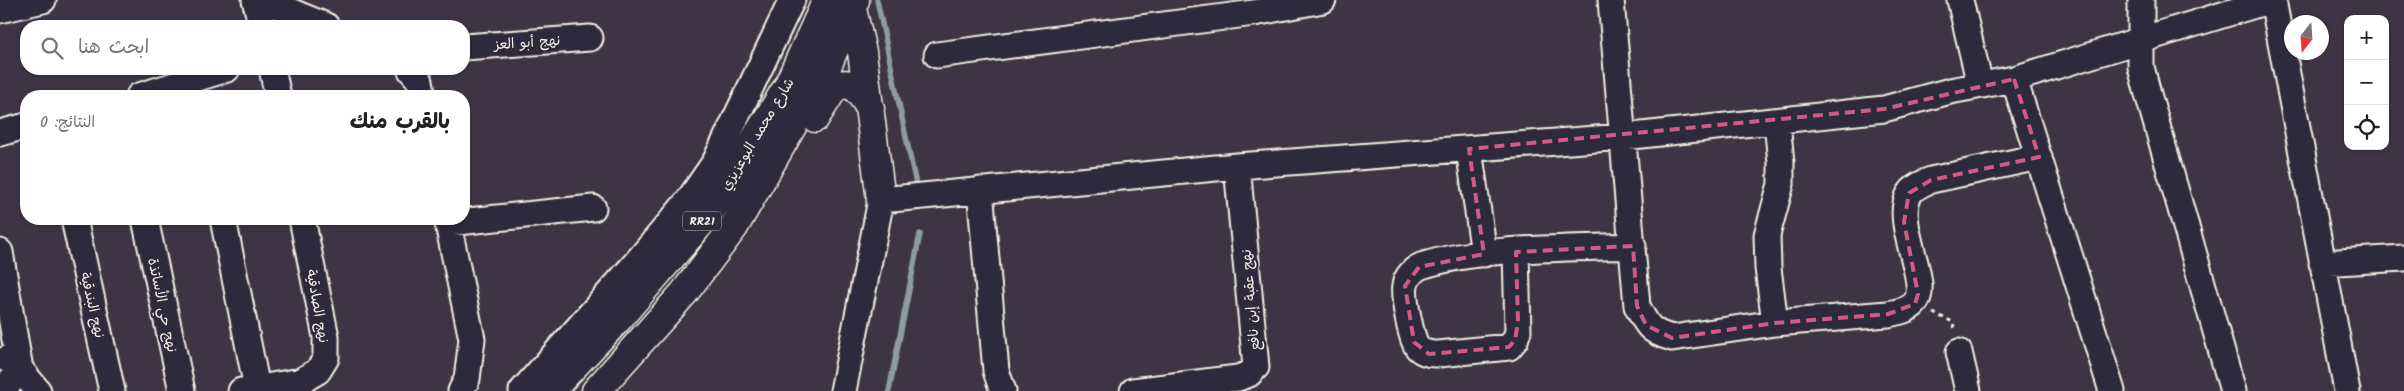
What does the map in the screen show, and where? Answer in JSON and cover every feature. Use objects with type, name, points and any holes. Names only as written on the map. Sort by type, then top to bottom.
[{"type":"highway","points":[[788,86],[814,0]]},
{"type":"highway","points":[[845,3],[862,52],[880,200]]},
{"type":"highway","name":"شارع محمد البوعزيزي","points":[[550,391],[618,319],[710,212],[788,86],[845,3]]},
{"type":"highway","name":"شارع محمد البوعزيزي","points":[[596,391],[684,293],[734,227],[828,64],[845,3]]},
{"type":"highway","points":[[734,227],[788,160],[834,88],[849,84],[857,87],[870,108]]},
{"type":"street","points":[[0,10],[43,0]]},
{"type":"street","points":[[256,0],[261,20]]},
{"type":"street","points":[[263,0],[311,20]]},
{"type":"street","points":[[522,391],[688,201],[715,162],[792,0]]},
{"type":"street","points":[[937,56],[1254,13],[1324,0]]},
{"type":"street","points":[[1611,0],[1638,306],[1646,326],[1659,334],[1672,338],[1775,323],[1888,314],[1904,310],[1915,304],[1918,294],[1918,276],[1904,222],[1905,205],[1909,194],[1919,185],[1931,180],[2039,157]]},
{"type":"street","points":[[1960,0],[1980,85]]},
{"type":"street","points":[[2141,0],[2140,40],[2142,67],[2148,94],[2233,391]]},
{"type":"street","points":[[843,391],[880,200],[1237,166],[1623,137],[1777,122],[1884,109],[1980,85],[2014,79],[2272,0],[2347,391]]},
{"type":"street","name":"نهج أبو العز","points":[[470,47],[590,38]]},
{"type":"street","points":[[182,90],[196,88],[217,75]]},
{"type":"street","points":[[273,75],[277,90]]},
{"type":"street","points":[[415,75],[420,81],[422,90]]},
{"type":"street","points":[[2014,79],[2112,391]]},
{"type":"street","points":[[1775,323],[1768,268],[1767,235],[1781,184],[1777,122]]},
{"type":"street","points":[[0,133],[20,128]]},
{"type":"street","points":[[1468,149],[1484,254]]},
{"type":"street","name":"نهج عقبة إبن نافع","points":[[1132,391],[1238,378],[1249,374],[1256,367],[1256,349],[1237,166]]},
{"type":"street","points":[[980,190],[996,371],[1003,391]]},
{"type":"street","points":[[470,219],[593,208]]},
{"type":"street","name":"نهج البندقية","points":[[75,225],[112,391]]},
{"type":"street","name":"نهج حي الأساتذة","points":[[146,225],[182,391]]},
{"type":"street","points":[[224,225],[249,389]]},
{"type":"street","name":"نهج الصادقية","points":[[249,389],[301,380],[318,371],[326,358],[326,337],[303,225]]},
{"type":"street","points":[[449,225],[472,340],[468,378],[461,391]]},
{"type":"street","points":[[1516,252],[1518,331],[1515,340],[1509,347],[1439,354],[1429,354],[1420,350],[1414,342],[1405,286],[1409,276],[1419,267],[1452,258],[1484,254],[1516,252],[1633,246]]},
{"type":"street","points":[[0,252],[20,369],[2,391]]},
{"type":"street","points":[[2322,263],[2404,258]]},
{"type":"street","points":[[1959,352],[1968,391]]},
{"type":"street","points":[[0,353],[20,369],[38,391]]},
{"type":"path","points":[[1915,304],[1953,322],[1959,352]]},
{"type":"highlighted area","points":[[2014,79],[2039,157],[1931,180],[1909,193],[1904,222],[1918,294],[1915,304],[1888,314],[1775,323],[1672,338],[1646,325],[1637,306],[1633,246],[1516,252],[1518,322],[1515,340],[1509,347],[1429,354],[1414,342],[1405,286],[1419,267],[1484,254],[1469,149],[1884,109]]},
{"type":"waterway","points":[[877,0],[917,189]]},
{"type":"waterway","points":[[889,391],[920,234]]}]
